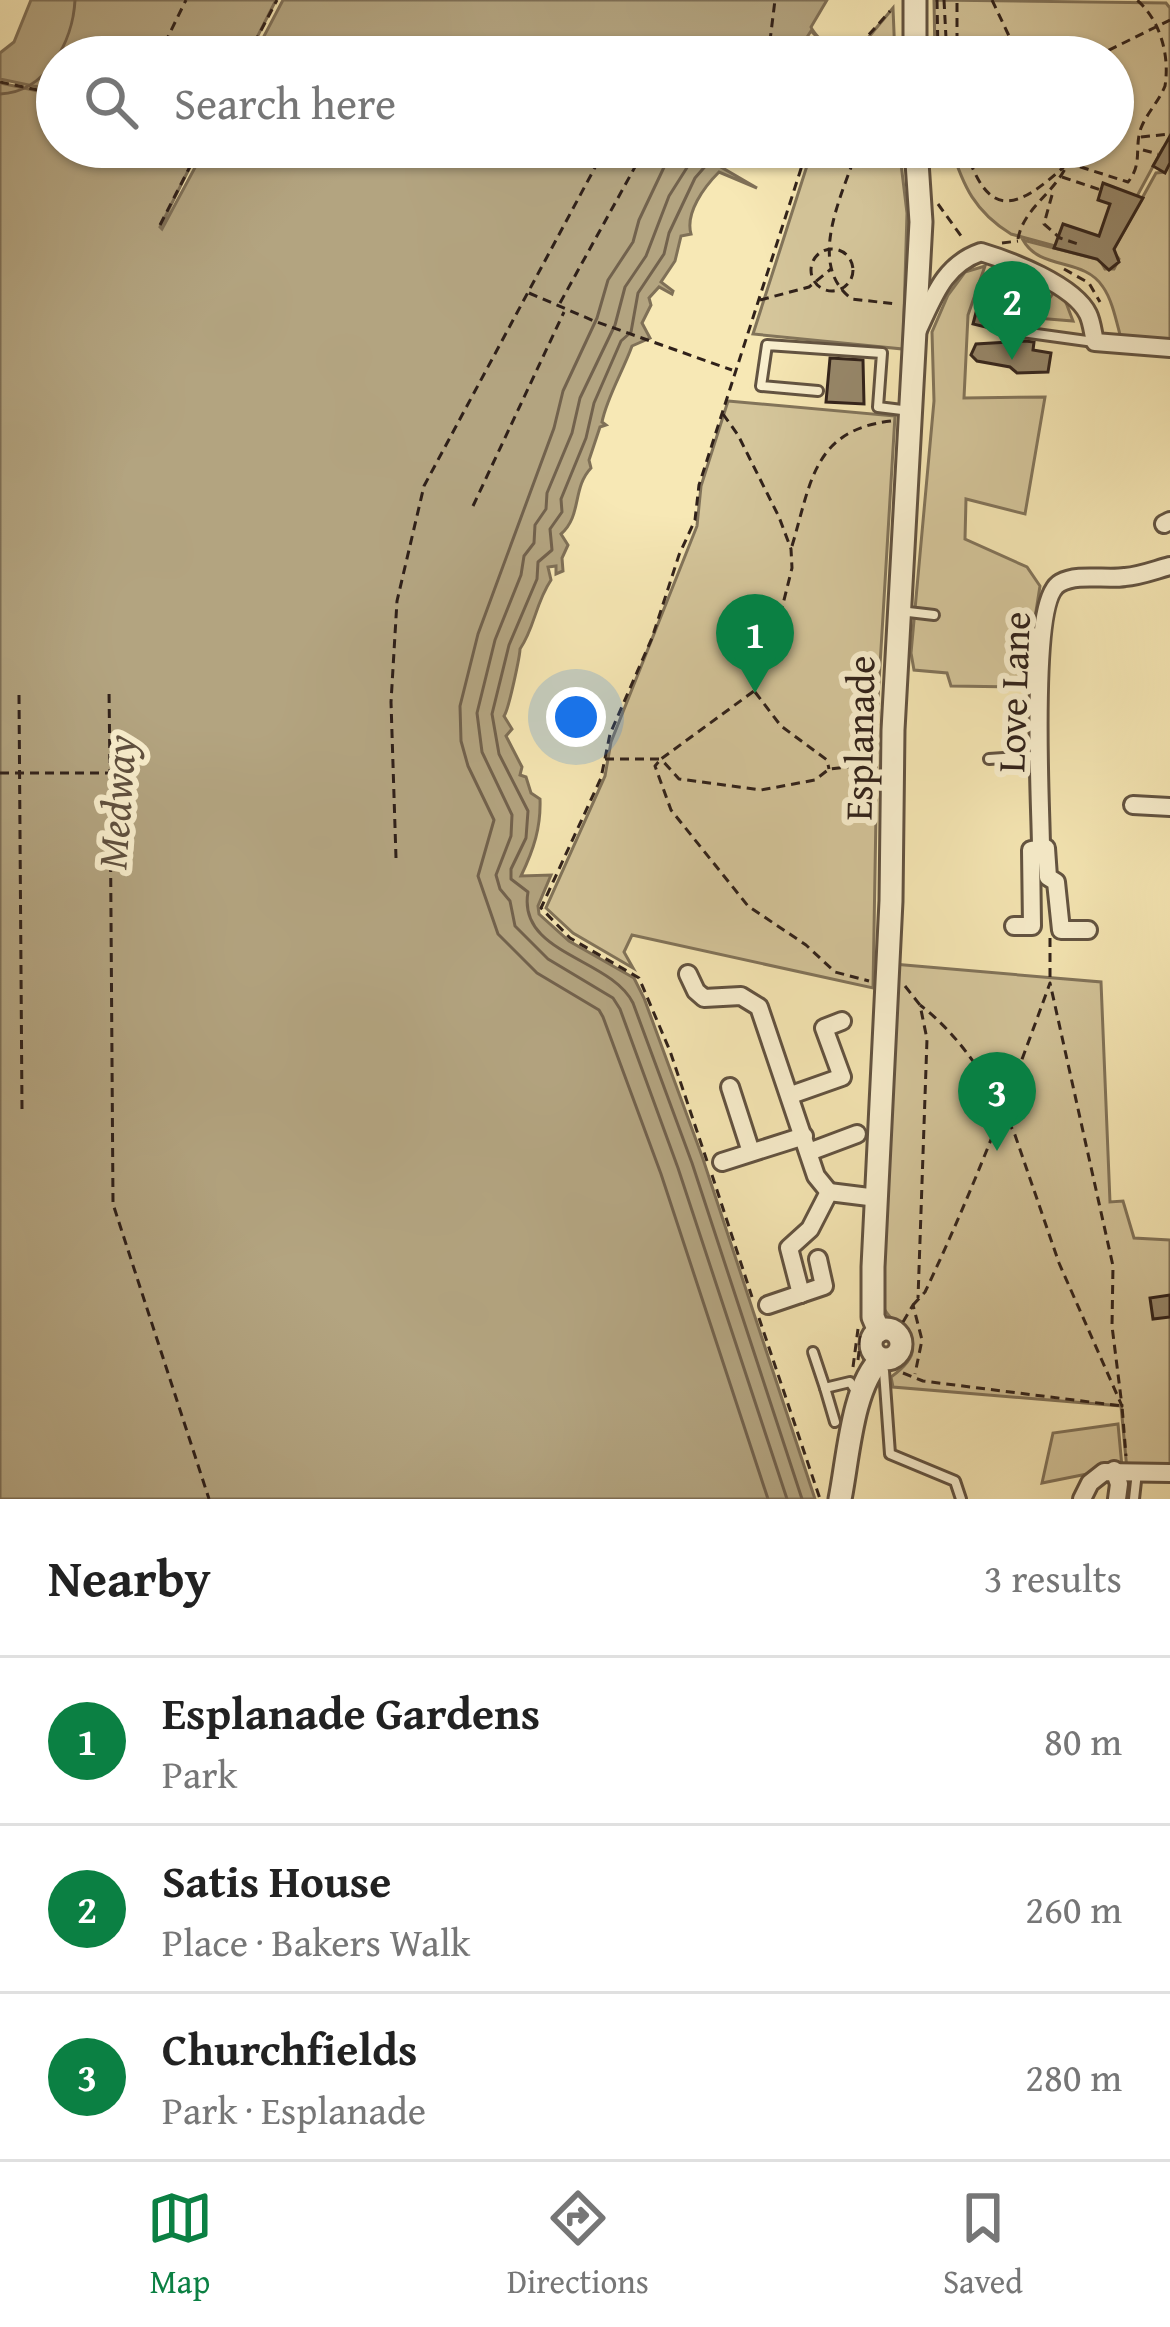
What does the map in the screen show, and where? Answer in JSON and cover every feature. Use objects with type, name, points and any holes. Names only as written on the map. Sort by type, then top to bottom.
[{"type":"street","points":[[915,0],[915,36]]},
{"type":"street","name":"Esplanade","points":[[840,1499],[860,1397],[876,1363],[894,1358],[901,1342],[894,1331],[879,1331],[873,1317],[898,611],[922,222],[918,168]]},
{"type":"street","points":[[914,338],[940,284],[966,258],[981,252],[1009,261],[1073,296],[1088,314],[1095,342],[1170,348]]},
{"type":"street","name":"Love Lane","points":[[1041,848],[1040,648],[1050,592],[1076,578],[1129,577],[1170,566]]},
{"type":"street","points":[[1133,805],[1170,807]]},
{"type":"street","name":"Love Lane","points":[[1014,926],[1032,926],[1031,850],[1046,848],[1048,877],[1056,882],[1061,930],[1088,930]]},
{"type":"street","points":[[688,974],[704,998],[737,995],[757,1004],[818,1180],[829,1192],[877,1198]]},
{"type":"street","points":[[791,1095],[842,1077],[824,1028],[842,1021]]},
{"type":"street","points":[[730,1087],[751,1152]]},
{"type":"street","points":[[722,1162],[751,1152],[857,1134]]},
{"type":"street","points":[[801,1294],[789,1248],[810,1229],[829,1192]]},
{"type":"street","points":[[760,1307],[824,1286],[818,1259]]},
{"type":"street","points":[[1117,1499],[1126,1471]]},
{"type":"street","points":[[1082,1499],[1104,1472],[1170,1473]]},
{"type":"lane","points":[[1031,275],[1022,332],[1095,342]]},
{"type":"lane","points":[[818,391],[761,386],[766,345],[882,352],[878,407],[911,415]]},
{"type":"lane","points":[[898,611],[934,615]]},
{"type":"lane","points":[[989,759],[1040,756]]},
{"type":"lane","points":[[813,1352],[835,1422]]},
{"type":"lane","points":[[876,1363],[884,1370],[890,1454],[956,1481],[961,1499]]},
{"type":"lane","points":[[825,1388],[850,1382],[860,1397]]},
{"type":"lane","points":[[1126,1471],[1135,1499]]},
{"type":"path","points":[[168,36],[186,0]]},
{"type":"path","points":[[258,36],[277,0]]},
{"type":"path","points":[[771,36],[775,0]]},
{"type":"path","points":[[942,0],[957,1],[957,36]]},
{"type":"path","points":[[942,0],[946,36]]},
{"type":"path","points":[[938,36],[937,11],[942,0]]},
{"type":"path","points":[[992,0],[1009,36]]},
{"type":"path","points":[[1084,168],[1128,182],[1136,172],[1139,137],[1168,78],[1167,44],[1137,0]]},
{"type":"path","points":[[868,36],[890,11]]},
{"type":"path","points":[[937,11],[944,11]]},
{"type":"path","points":[[1134,38],[1170,20]]},
{"type":"path","points":[[0,82],[36,90]]},
{"type":"path","points":[[1139,137],[1170,134]]},
{"type":"path","points":[[1141,150],[1158,154]]},
{"type":"path","points":[[160,225],[189,168]]},
{"type":"path","points":[[396,857],[391,699],[397,601],[424,486],[595,168]]},
{"type":"path","points":[[559,304],[634,168]]},
{"type":"path","points":[[801,168],[698,485],[695,520],[603,759],[601,778],[541,908],[570,938],[639,978],[670,1051],[760,1307],[820,1499]]},
{"type":"path","points":[[842,290],[832,267],[831,249],[836,210],[851,168]]},
{"type":"path","points":[[972,168],[987,195],[1004,201],[1022,197],[1061,168]]},
{"type":"path","points":[[1066,168],[1044,224],[1060,238],[1078,244]]},
{"type":"path","points":[[1061,177],[1099,189]]},
{"type":"path","points":[[992,244],[1018,241],[1023,218],[1054,189]]},
{"type":"path","points":[[937,196],[945,219],[972,244]]},
{"type":"path","points":[[831,249],[812,262],[815,284],[828,291],[842,290],[863,302],[916,304]]},
{"type":"path","points":[[831,249],[848,256],[853,268],[842,290]]},
{"type":"path","points":[[759,301],[815,284],[832,267]]},
{"type":"path","points":[[527,292],[734,371]]},
{"type":"path","points":[[473,506],[565,310]]},
{"type":"path","points":[[722,412],[758,472],[791,549]]},
{"type":"path","points":[[911,415],[874,423],[834,440],[815,466],[791,549],[792,568],[783,605],[754,691],[655,766],[671,810],[748,906],[845,978],[887,975],[982,1073],[1004,1111],[1059,1263],[1122,1406]]},
{"type":"path","points":[[110,689],[113,1205],[209,1499]]},
{"type":"path","points":[[754,691],[767,712],[826,760],[829,769]]},
{"type":"path","points":[[19,695],[22,1111]]},
{"type":"path","points":[[603,759],[661,759],[679,779],[738,789],[782,788],[815,780],[829,769],[894,764]]},
{"type":"path","points":[[0,773],[110,773]]},
{"type":"path","points":[[903,1322],[924,1294],[950,1241],[1050,983],[1112,1266],[1112,1326],[1126,1471]]},
{"type":"path","points":[[918,1298],[927,1039],[920,1005]]},
{"type":"path","points":[[913,1305],[922,1340],[915,1376]]},
{"type":"path","points":[[904,1373],[923,1381],[1122,1406]]},
{"type":"shaded area","points":[[934,0],[1166,3],[1170,8],[1170,143],[1103,259],[1011,234],[988,217],[958,168],[1134,168],[1134,36],[935,36]]},
{"type":"shaded area","points":[[893,8],[894,36],[870,36]]},
{"type":"shaded area","points":[[1170,163],[1170,343],[1122,342],[1109,299],[1095,278],[1040,256],[1023,240],[1100,260],[1105,269],[1114,269],[1119,259],[1113,251],[1156,173],[1165,172]]},
{"type":"shaded area","points":[[806,168],[902,168],[907,213],[903,349],[753,334]]},
{"type":"shaded area","points":[[985,266],[968,315],[964,398],[1045,397],[1025,514],[966,499],[965,539],[1027,567],[1040,586],[1024,687],[951,686],[947,673],[914,670],[911,653],[934,401],[932,332],[948,295],[965,272]]},
{"type":"shaded area","points":[[1054,292],[1065,300],[1073,321],[1036,318]]},
{"type":"shaded area","points":[[728,401],[895,416],[878,699],[873,988],[632,935],[624,952],[633,968],[573,933],[546,908],[605,776],[611,742],[697,526],[701,486]]},
{"type":"shaded area","points":[[893,964],[1101,982],[1110,1202],[1123,1201],[1134,1238],[1170,1240],[1170,1471],[1127,1470],[1121,1406],[893,1387],[891,1377],[905,1365],[912,1346],[880,1301]]},
{"type":"shaded area","points":[[1118,1424],[1122,1467],[1042,1483],[1053,1433]]},
{"type":"water","points":[[31,0],[276,0],[258,36],[36,36],[36,87],[0,79],[0,53],[14,42]]},
{"type":"water","points":[[283,0],[827,0],[811,27],[818,36],[811,31],[808,36],[264,36]]},
{"type":"water","name":"Medway","points":[[0,83],[36,91],[36,168],[190,168],[162,229],[195,168],[723,168],[757,188],[719,172],[697,201],[691,234],[681,236],[675,261],[661,282],[672,294],[659,287],[649,298],[651,305],[642,323],[650,338],[632,346],[608,403],[602,422],[606,425],[600,427],[589,460],[591,468],[581,484],[572,519],[561,534],[568,545],[563,571],[556,574],[556,566],[548,567],[551,580],[520,649],[504,716],[512,729],[506,736],[522,767],[520,775],[540,799],[536,838],[521,876],[551,875],[539,914],[569,941],[634,978],[644,998],[703,1159],[815,1499],[0,1499]]},
{"type":"building","points":[[1170,136],[1170,163],[1165,173],[1153,166]]},
{"type":"building","points":[[1103,183],[1143,198],[1114,249],[1119,262],[1109,270],[1097,259],[1054,248],[1063,224],[1099,236],[1110,204],[1098,200]]},
{"type":"building","points":[[984,282],[1019,294],[1010,333],[973,324]]},
{"type":"building","points":[[1034,342],[1033,350],[1051,353],[1048,372],[1017,373],[971,355],[976,344]]},
{"type":"building","points":[[830,358],[863,360],[864,404],[826,402]]},
{"type":"building","points":[[1170,1295],[1170,1317],[1153,1319],[1150,1298]]},
{"type":"place","name":"Satis House","points":[[1012,360]]},
{"type":"place","name":"Esplanade Gardens","points":[[755,693]]},
{"type":"place","name":"Churchfields","points":[[997,1151]]}]
